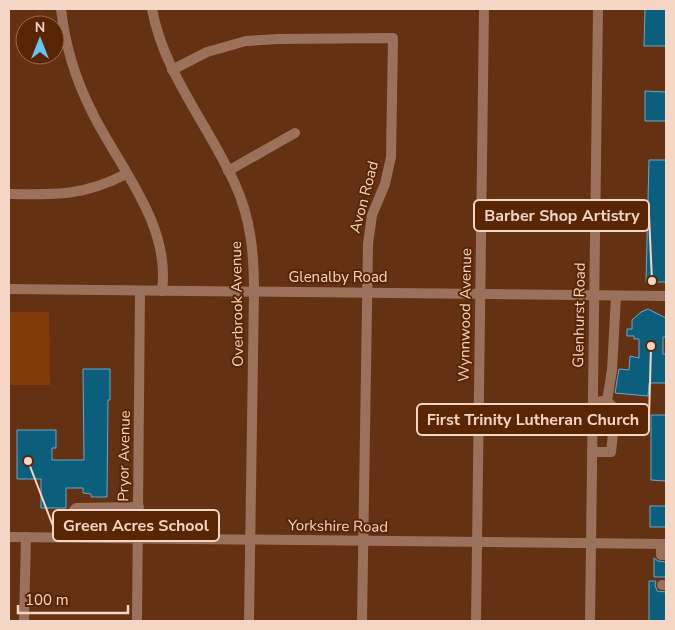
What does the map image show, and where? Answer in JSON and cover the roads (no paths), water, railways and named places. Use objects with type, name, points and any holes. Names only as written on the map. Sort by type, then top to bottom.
[{"type":"street","points":[[60,9],[71,58],[85,97],[146,207],[159,241],[164,265],[162,291]]},
{"type":"street","name":"Overbrook Avenue","points":[[152,9],[157,31],[172,70],[228,170],[240,198],[251,233],[254,292],[250,621]]},
{"type":"street","name":"Wynnwood Avenue","points":[[476,621],[484,9]]},
{"type":"street","name":"Glenhurst Road","points":[[590,621],[598,9]]},
{"type":"street","name":"Avon Road","points":[[172,70],[207,52],[246,42],[278,38],[393,38],[391,157],[385,184],[374,209],[369,231],[362,621]]},
{"type":"street","points":[[228,170],[294,133]]},
{"type":"street","points":[[9,194],[53,195],[78,192],[98,187],[126,174]]},
{"type":"street","name":"Glenalby Road","points":[[9,289],[666,296]]},
{"type":"street","name":"Pryor Avenue","points":[[137,621],[140,291]]},
{"type":"street","points":[[607,401],[612,370],[616,296]]},
{"type":"street","points":[[592,452],[611,452],[613,411],[607,401],[593,401]]},
{"type":"street","points":[[70,538],[71,514],[76,508],[139,507]]},
{"type":"street","name":"Yorkshire Road","points":[[9,537],[664,544]]},
{"type":"street","points":[[24,621],[26,537]]},
{"type":"street","points":[[664,544],[661,555],[666,555]]},
{"type":"place","name":"Barber Shop Artistry","points":[[652,281]]},
{"type":"place","name":"First Trinity Lutheran Church","points":[[651,346]]},
{"type":"place","name":"Green Acres School","points":[[28,461]]}]
